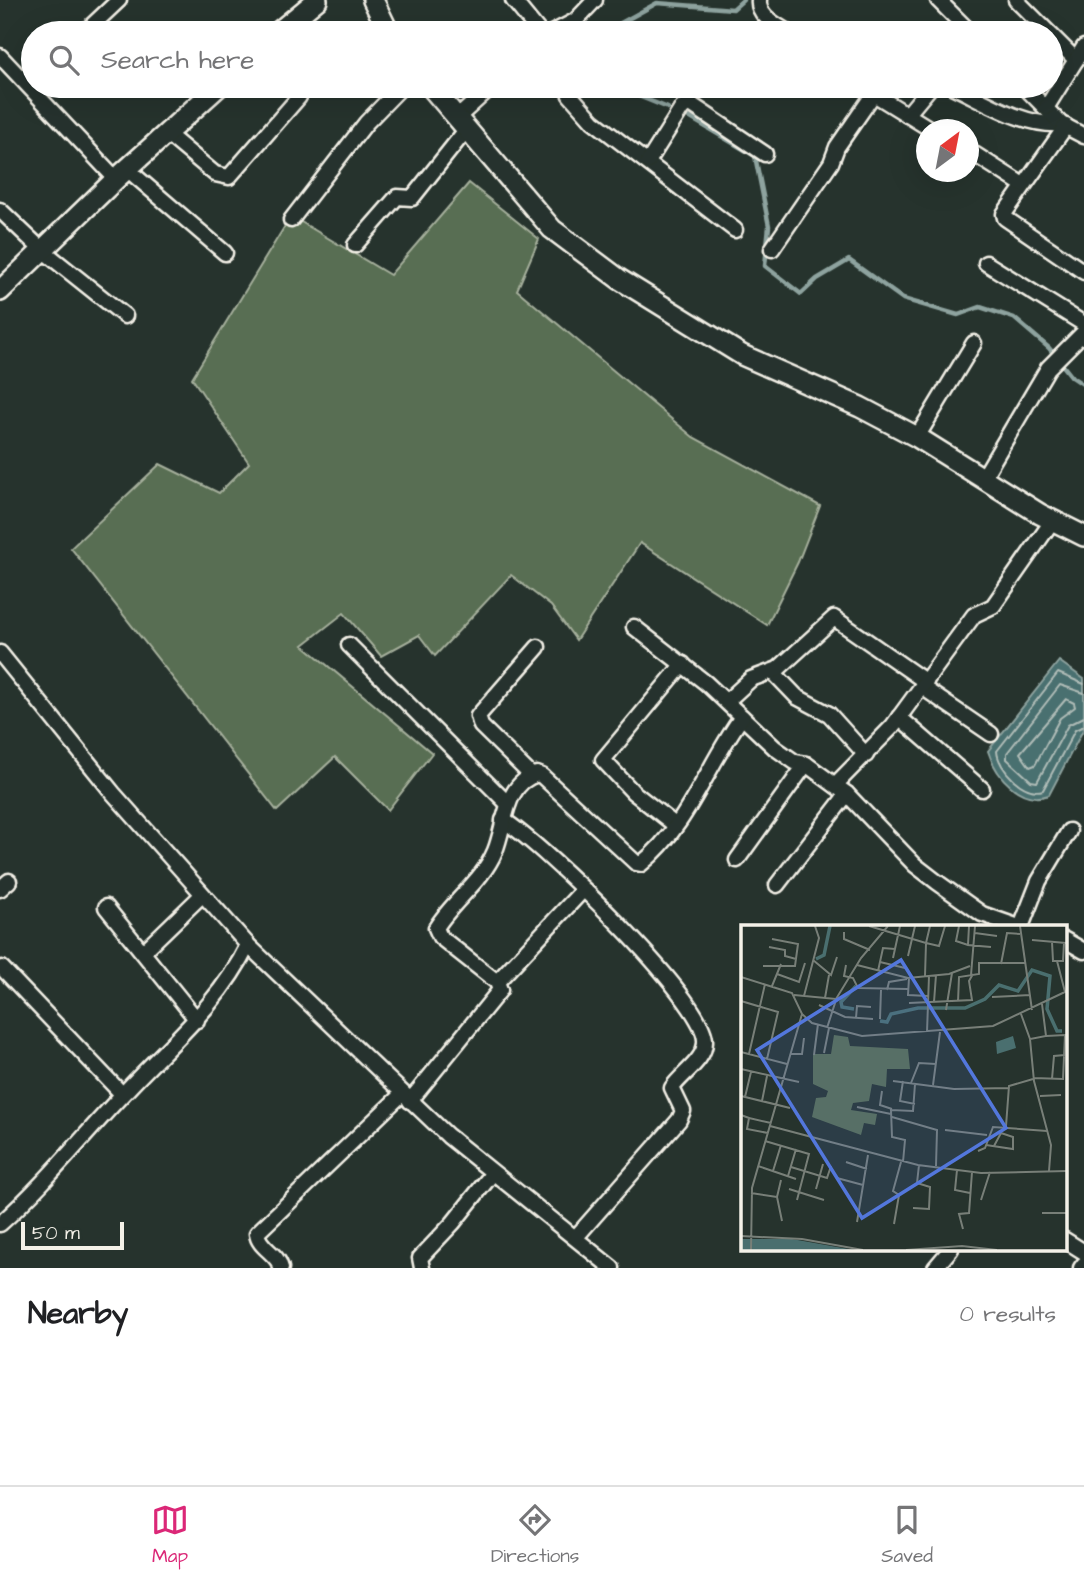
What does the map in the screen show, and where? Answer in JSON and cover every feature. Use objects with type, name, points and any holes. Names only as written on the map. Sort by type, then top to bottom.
[{"type":"street","points":[[97,21],[119,0]]},
{"type":"street","points":[[292,21],[317,0]]},
{"type":"street","points":[[373,0],[383,21]]},
{"type":"street","points":[[513,0],[530,21]]},
{"type":"street","points":[[575,21],[596,0]]},
{"type":"street","points":[[759,0],[759,9],[772,21]]},
{"type":"street","points":[[938,0],[959,21]]},
{"type":"street","points":[[1016,0],[1037,21]]},
{"type":"street","points":[[1063,42],[1080,53],[1063,80]]},
{"type":"street","points":[[0,56],[21,75]]},
{"type":"street","points":[[45,98],[121,174],[225,253]]},
{"type":"street","points":[[0,291],[41,249],[205,98]]},
{"type":"street","points":[[166,133],[215,174],[229,177],[298,98]]},
{"type":"street","points":[[291,220],[366,123],[390,98]]},
{"type":"street","points":[[440,98],[552,229],[619,279],[742,355],[860,407],[917,437],[1084,536]]},
{"type":"street","points":[[355,245],[397,197],[412,198],[461,124],[482,98]]},
{"type":"street","points":[[573,98],[593,121],[735,230]]},
{"type":"street","points":[[772,249],[831,163],[837,147],[871,98]]},
{"type":"street","points":[[878,98],[916,120]]},
{"type":"street","points":[[907,115],[921,98]]},
{"type":"street","points":[[977,98],[1035,121],[1063,125]]},
{"type":"street","points":[[1035,98],[1063,125],[1084,136]]},
{"type":"street","points":[[1045,108],[1051,98]]},
{"type":"street","points":[[648,162],[682,108],[689,103],[765,154]]},
{"type":"street","points":[[1063,125],[1006,209],[1005,218],[1084,272]]},
{"type":"street","points":[[979,157],[1023,185]]},
{"type":"street","points":[[0,210],[41,249],[125,316]]},
{"type":"street","points":[[986,263],[1084,324]]},
{"type":"street","points":[[983,478],[1048,368],[1084,332]]},
{"type":"street","points":[[917,437],[974,343]]},
{"type":"street","points":[[777,886],[866,755],[900,717],[974,615],[993,606],[1053,520]]},
{"type":"street","points":[[727,701],[751,679],[773,672],[834,618],[991,734]]},
{"type":"street","points":[[634,627],[683,664],[795,762],[806,764],[841,790],[915,864],[937,882],[982,914],[1014,925]]},
{"type":"street","points":[[349,645],[507,803]]},
{"type":"street","points":[[538,647],[478,716],[481,726],[532,776],[542,776],[636,863],[645,860],[675,825],[742,717]]},
{"type":"street","points":[[0,653],[202,895],[248,945],[406,1098],[492,1174],[576,1237],[612,1268]]},
{"type":"street","points":[[675,825],[634,792],[603,760],[683,664]]},
{"type":"street","points":[[773,672],[797,697],[829,714],[866,755]]},
{"type":"street","points":[[900,717],[982,789]]},
{"type":"street","points":[[737,860],[806,764]]},
{"type":"street","points":[[281,1268],[278,1260],[260,1242],[257,1233],[406,1098],[497,996],[500,985],[440,937],[436,928],[495,853],[507,803],[532,776]]},
{"type":"street","points":[[503,820],[525,834],[652,958],[702,1029],[705,1040],[695,1062],[673,1088],[682,1116],[576,1237]]},
{"type":"street","points":[[1021,925],[1040,881],[1069,831]]},
{"type":"street","points":[[497,982],[583,890]]},
{"type":"street","points":[[143,952],[202,895]]},
{"type":"street","points":[[106,907],[197,1020]]},
{"type":"street","points":[[1066,941],[1084,951]]},
{"type":"street","points":[[0,1224],[44,1183],[122,1094],[197,1020],[230,979],[248,945]]},
{"type":"street","points":[[2,968],[122,1094]]},
{"type":"street","points":[[422,1268],[420,1258],[453,1223],[492,1174]]},
{"type":"street","points":[[1066,1241],[1084,1252]]},
{"type":"street","points":[[935,1268],[950,1250]]},
{"type":"street","points":[[1081,1268],[1084,1264]]},
{"type":"green space","points":[[469,183],[539,239],[517,290],[693,437],[820,506],[798,562],[767,625],[640,543],[576,640],[551,606],[511,575],[435,656],[419,635],[381,656],[344,613],[303,645],[432,753],[388,810],[335,757],[277,811],[71,548],[160,464],[219,493],[249,463],[192,378],[291,216],[390,275]]},
{"type":"water","points":[[1059,661],[1084,679],[1084,728],[1049,795],[1029,796],[1003,779],[988,751]]},
{"type":"waterway","points":[[624,21],[657,3],[733,9],[743,0]]},
{"type":"waterway","points":[[643,98],[668,108]]},
{"type":"waterway","points":[[689,117],[755,156],[769,226],[765,266],[801,294],[817,279],[849,260],[903,299],[958,315],[980,307],[1014,318],[1049,348],[1072,377],[1084,385]]}]
